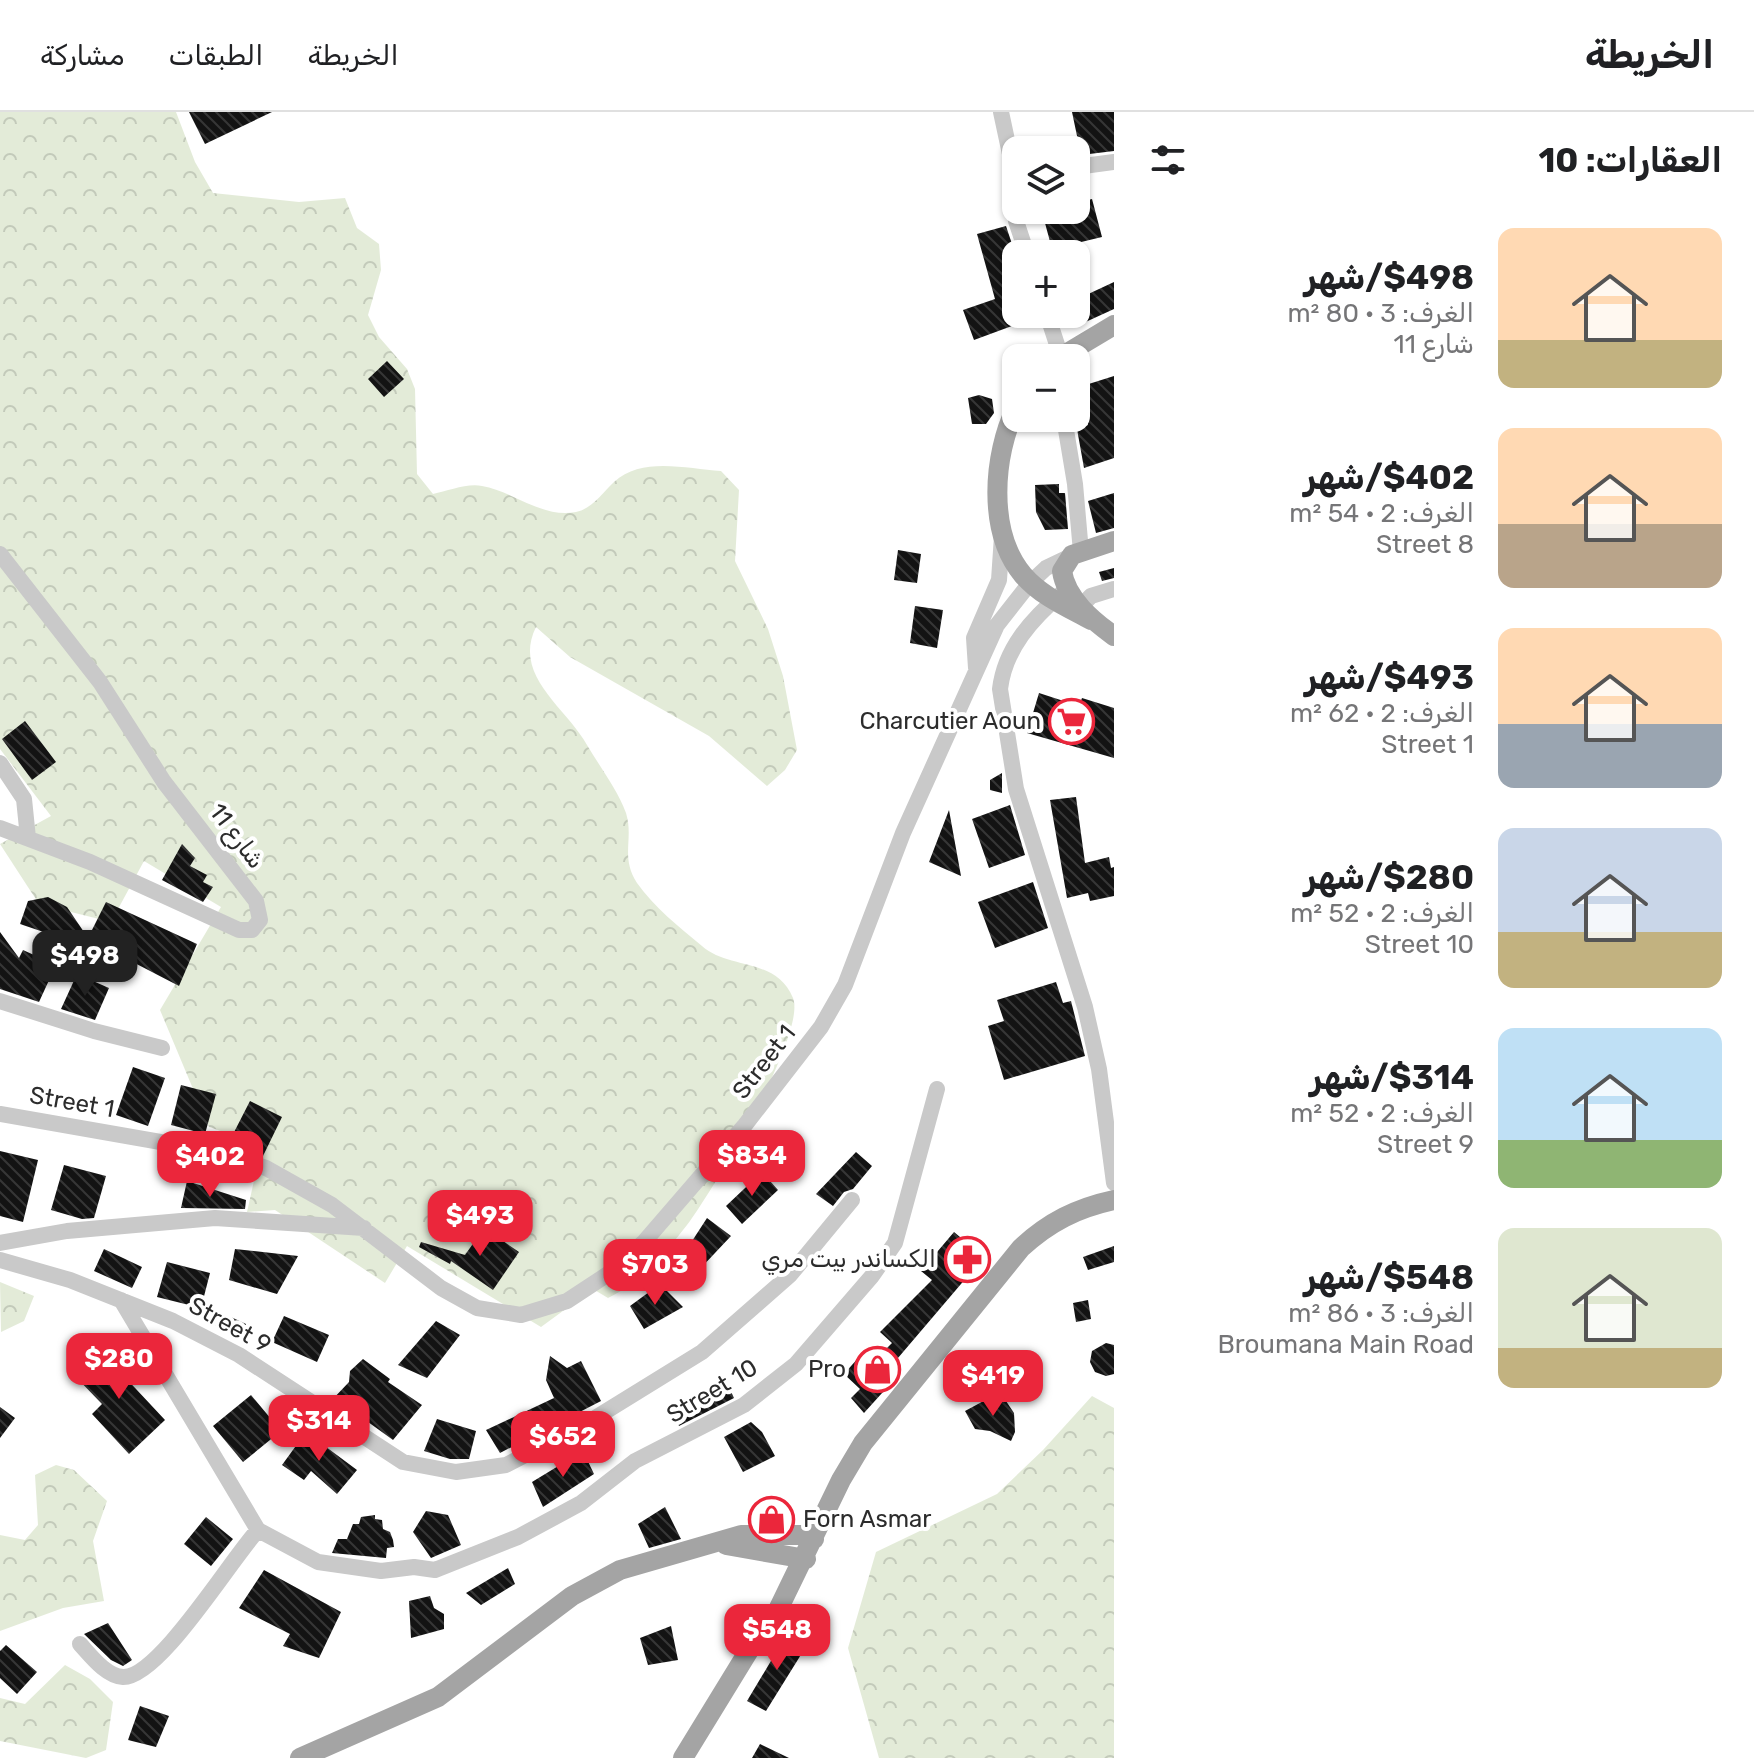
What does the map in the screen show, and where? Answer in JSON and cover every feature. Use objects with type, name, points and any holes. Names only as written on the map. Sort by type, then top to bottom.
[{"type":"main road","points":[[1082,344],[1114,325]]},
{"type":"main road","points":[[1008,432],[1000,454],[999,508],[1009,552],[1030,583],[1060,594],[1114,636]]},
{"type":"main road","points":[[1060,594],[1062,571],[1075,555],[1114,541]]},
{"type":"main road","points":[[683,1758],[759,1634],[765,1608],[799,1557],[821,1500],[841,1480],[888,1411],[1021,1248],[1058,1219],[1114,1200]]},
{"type":"main road","points":[[300,1758],[438,1697],[598,1579],[741,1535],[808,1537]]},
{"type":"main road","points":[[718,1543],[799,1557]]},
{"type":"street","points":[[1001,112],[1006,136]]},
{"type":"street","points":[[1090,165],[1114,162]]},
{"type":"street","points":[[1066,432],[1075,484],[1075,555]]},
{"type":"street","points":[[976,669],[974,638],[999,580],[1003,530]]},
{"type":"street","name":"شارع 11","points":[[0,554],[100,682],[164,782],[256,901],[260,920],[252,930],[239,930],[0,828]]},
{"type":"street","name":"Street 1","points":[[4,1112],[212,1151],[266,1168],[296,1182],[364,1228],[462,1301],[507,1314],[537,1313],[567,1301],[634,1251],[692,1188],[821,1027],[849,975],[903,833],[997,625],[1046,568],[1075,555]]},
{"type":"street","points":[[1086,613],[1091,596],[1114,589]]},
{"type":"street","points":[[1060,594],[1014,645],[1000,689],[1016,789],[1085,1007],[1110,1122],[1114,1183]]},
{"type":"street","points":[[0,763],[24,799],[28,838]]},
{"type":"street","points":[[0,1001],[94,1031],[162,1048]]},
{"type":"street","name":"Street 10","points":[[258,1530],[318,1562],[381,1571],[414,1567],[435,1570],[518,1537],[581,1503],[635,1461],[744,1405],[796,1364],[872,1276],[895,1243],[937,1089]]},
{"type":"street","name":"Street 9","points":[[0,1260],[70,1280],[211,1339],[403,1462],[456,1472],[506,1465],[587,1423],[702,1352],[790,1275],[852,1200]]},
{"type":"street","points":[[0,1243],[67,1231],[215,1218],[364,1228]]},
{"type":"street","points":[[80,1644],[110,1672],[127,1677],[138,1673],[164,1650],[258,1530],[121,1300]]},
{"type":"green space","points":[[0,112],[176,112],[195,162],[213,193],[299,202],[345,198],[357,228],[379,244],[381,270],[368,315],[379,337],[407,369],[415,389],[417,474],[433,494],[476,485],[552,512],[576,512],[592,504],[625,474],[665,466],[721,471],[739,490],[735,561],[768,629],[783,676],[797,750],[785,770],[767,786],[709,736],[570,657],[536,627],[530,645],[536,676],[578,731],[622,804],[628,822],[629,865],[637,883],[659,908],[702,946],[775,976],[793,998],[793,1017],[786,1044],[755,1113],[716,1181],[687,1225],[661,1256],[620,1292],[608,1298],[593,1289],[541,1327],[407,1246],[385,1283],[275,1210],[247,1212],[262,1145],[209,1127],[160,1010],[221,907],[144,861],[111,922],[39,904],[0,844],[51,816],[0,749]]},
{"type":"green space","points":[[0,1282],[34,1296],[24,1321],[1,1332]]},
{"type":"green space","points":[[1092,1396],[1114,1408],[1114,1758],[879,1758],[848,1648],[876,1552],[997,1494],[1043,1450]]},
{"type":"green space","points":[[56,1465],[74,1470],[107,1501],[93,1541],[104,1601],[63,1608],[0,1631],[0,1535],[25,1540],[38,1525],[35,1475]]},
{"type":"green space","points":[[65,1665],[90,1679],[113,1702],[106,1750],[86,1758],[0,1741],[0,1698],[25,1704]]},
{"type":"building","points":[[189,112],[272,112],[205,144]]},
{"type":"building","points":[[1072,112],[1114,112],[1114,151],[1090,154],[1090,136],[1077,136]]},
{"type":"building","points":[[1090,200],[1102,237],[1050,240],[1045,224],[1090,224]]},
{"type":"building","points":[[1006,226],[1011,240],[1002,240],[1002,328],[1006,328],[974,340],[963,310],[995,299],[977,234]]},
{"type":"building","points":[[1114,282],[1114,309],[1090,320],[1090,293]]},
{"type":"building","points":[[387,361],[404,379],[384,397],[368,379]]},
{"type":"building","points":[[1114,376],[1114,458],[1084,468],[1078,432],[1090,432],[1090,384]]},
{"type":"building","points":[[979,395],[992,399],[994,413],[986,424],[972,424],[968,398]]},
{"type":"building","points":[[1059,484],[1059,493],[1065,493],[1068,529],[1045,530],[1036,512],[1035,485]]},
{"type":"building","points":[[1114,493],[1114,528],[1096,533],[1088,501]]},
{"type":"building","points":[[898,550],[921,554],[917,583],[894,580]]},
{"type":"building","points":[[1114,568],[1114,578],[1102,581],[1099,572]]},
{"type":"building","points":[[915,606],[943,610],[937,648],[910,643]]},
{"type":"building","name":"Charcutier Aoun","points":[[1039,693],[1079,706],[1082,698],[1114,708],[1114,758],[1027,733]]},
{"type":"building","points":[[25,721],[56,762],[32,780],[2,739]]},
{"type":"building","points":[[1002,773],[1002,793],[990,790],[990,780]]},
{"type":"building","points":[[1076,797],[1085,863],[1109,857],[1111,868],[1114,867],[1114,896],[1090,901],[1088,893],[1067,898],[1050,800]]},
{"type":"building","points":[[1010,805],[1025,855],[989,868],[972,819]]},
{"type":"building","points":[[949,810],[961,876],[929,862]]},
{"type":"building","points":[[182,844],[195,858],[190,866],[207,875],[203,882],[213,887],[203,902],[162,880]]},
{"type":"building","points":[[1033,882],[1048,928],[995,948],[978,902]]},
{"type":"building","points":[[48,897],[67,907],[88,938],[106,902],[197,944],[179,986],[71,930],[67,940],[20,924],[28,901]]},
{"type":"building","points":[[0,932],[19,958],[23,950],[56,965],[39,1002],[0,989]]},
{"type":"building","points":[[77,974],[109,988],[95,1020],[61,1009]]},
{"type":"building","points":[[1056,982],[1063,1003],[1071,1001],[1085,1056],[1004,1080],[988,1026],[1004,1021],[997,1000]]},
{"type":"building","points":[[133,1067],[165,1078],[148,1126],[116,1115]]},
{"type":"building","points":[[181,1085],[216,1094],[205,1134],[171,1125]]},
{"type":"building","points":[[250,1101],[282,1117],[263,1156],[229,1142]]},
{"type":"building","points":[[0,1151],[38,1160],[23,1222],[0,1216]]},
{"type":"building","points":[[856,1152],[872,1166],[853,1189],[844,1192],[833,1206],[816,1194]]},
{"type":"building","points":[[64,1165],[106,1176],[94,1218],[82,1219],[51,1210]]},
{"type":"building","points":[[762,1172],[778,1190],[742,1224],[726,1206]]},
{"type":"building","points":[[187,1181],[246,1200],[245,1209],[181,1208]]},
{"type":"building","points":[[707,1218],[731,1236],[698,1271],[683,1255]]},
{"type":"building","points":[[484,1228],[519,1252],[493,1290],[451,1261],[450,1264],[419,1247],[421,1242],[465,1255]]},
{"type":"building","points":[[954,1232],[984,1257],[892,1365],[901,1372],[864,1413],[851,1398],[860,1389],[844,1374],[859,1357],[866,1353],[875,1360],[892,1343],[880,1332],[932,1280],[921,1271]]},
{"type":"building","points":[[1114,1246],[1114,1262],[1088,1270],[1083,1257]]},
{"type":"building","points":[[104,1249],[142,1267],[132,1288],[94,1271]]},
{"type":"building","points":[[235,1249],[298,1256],[277,1294],[229,1280]]},
{"type":"building","points":[[167,1262],[210,1273],[201,1308],[157,1297]]},
{"type":"building","points":[[660,1284],[683,1307],[644,1329],[630,1306]]},
{"type":"building","points":[[1088,1300],[1091,1319],[1076,1322],[1073,1303]]},
{"type":"building","points":[[216,1310],[246,1324],[239,1337],[210,1323]]},
{"type":"building","points":[[284,1316],[329,1335],[317,1362],[272,1342]]},
{"type":"building","points":[[436,1321],[460,1335],[427,1378],[398,1365]]},
{"type":"building","points":[[1106,1343],[1114,1345],[1114,1374],[1106,1376],[1095,1372],[1090,1362],[1092,1351]]},
{"type":"building","points":[[105,1346],[128,1370],[123,1375],[165,1420],[129,1454],[92,1414],[102,1404],[74,1375]]},
{"type":"building","points":[[550,1356],[567,1368],[581,1361],[601,1401],[500,1453],[486,1430],[554,1398],[546,1380]]},
{"type":"building","points":[[363,1359],[390,1379],[388,1382],[422,1405],[393,1440],[357,1414],[354,1417],[331,1401],[349,1382],[350,1371]]},
{"type":"building","points":[[727,1383],[734,1398],[679,1426],[673,1412]]},
{"type":"building","points":[[251,1395],[281,1431],[243,1462],[213,1426]]},
{"type":"building","points":[[991,1397],[1006,1401],[1014,1413],[1015,1432],[1011,1441],[990,1431],[975,1429],[965,1411]]},
{"type":"building","points":[[0,1407],[15,1418],[0,1438]]},
{"type":"building","points":[[437,1419],[476,1431],[469,1459],[450,1459],[424,1451]]},
{"type":"building","points":[[751,1422],[762,1432],[775,1456],[743,1472],[724,1437]]},
{"type":"building","points":[[306,1432],[357,1470],[337,1494],[311,1471],[304,1480],[282,1465]]},
{"type":"building","points":[[583,1451],[594,1474],[543,1507],[532,1482]]},
{"type":"building","points":[[665,1507],[681,1539],[649,1548],[638,1524]]},
{"type":"building","points":[[426,1511],[448,1515],[461,1545],[431,1558],[413,1532]]},
{"type":"building","points":[[375,1515],[375,1519],[382,1520],[383,1529],[390,1532],[393,1540],[394,1547],[387,1548],[386,1558],[332,1553],[338,1539],[347,1539],[353,1524],[359,1524],[361,1517]]},
{"type":"building","points":[[206,1517],[233,1539],[211,1566],[184,1544]]},
{"type":"building","points":[[508,1568],[515,1584],[481,1605],[466,1593]]},
{"type":"building","points":[[264,1570],[341,1612],[319,1658],[283,1646],[290,1634],[239,1608]]},
{"type":"building","points":[[430,1596],[434,1608],[444,1614],[444,1629],[411,1638],[409,1601]]},
{"type":"building","points":[[108,1623],[132,1660],[123,1666],[111,1660],[84,1634]]},
{"type":"building","points":[[671,1626],[678,1660],[648,1665],[640,1638]]},
{"type":"building","points":[[787,1634],[807,1645],[766,1711],[747,1701]]},
{"type":"building","points":[[6,1645],[37,1672],[17,1694],[0,1678],[0,1651]]},
{"type":"building","points":[[140,1706],[169,1716],[156,1747],[128,1740]]},
{"type":"building","points":[[760,1744],[789,1758],[752,1758]]},
{"type":"place","name":"Charcutier Aoun","points":[[1072,721]]},
{"type":"place","name":"الكساندر بيت مري","points":[[967,1259]]},
{"type":"place","name":"Pro","points":[[877,1369]]},
{"type":"place","name":"Forn Asmar","points":[[772,1519]]}]
